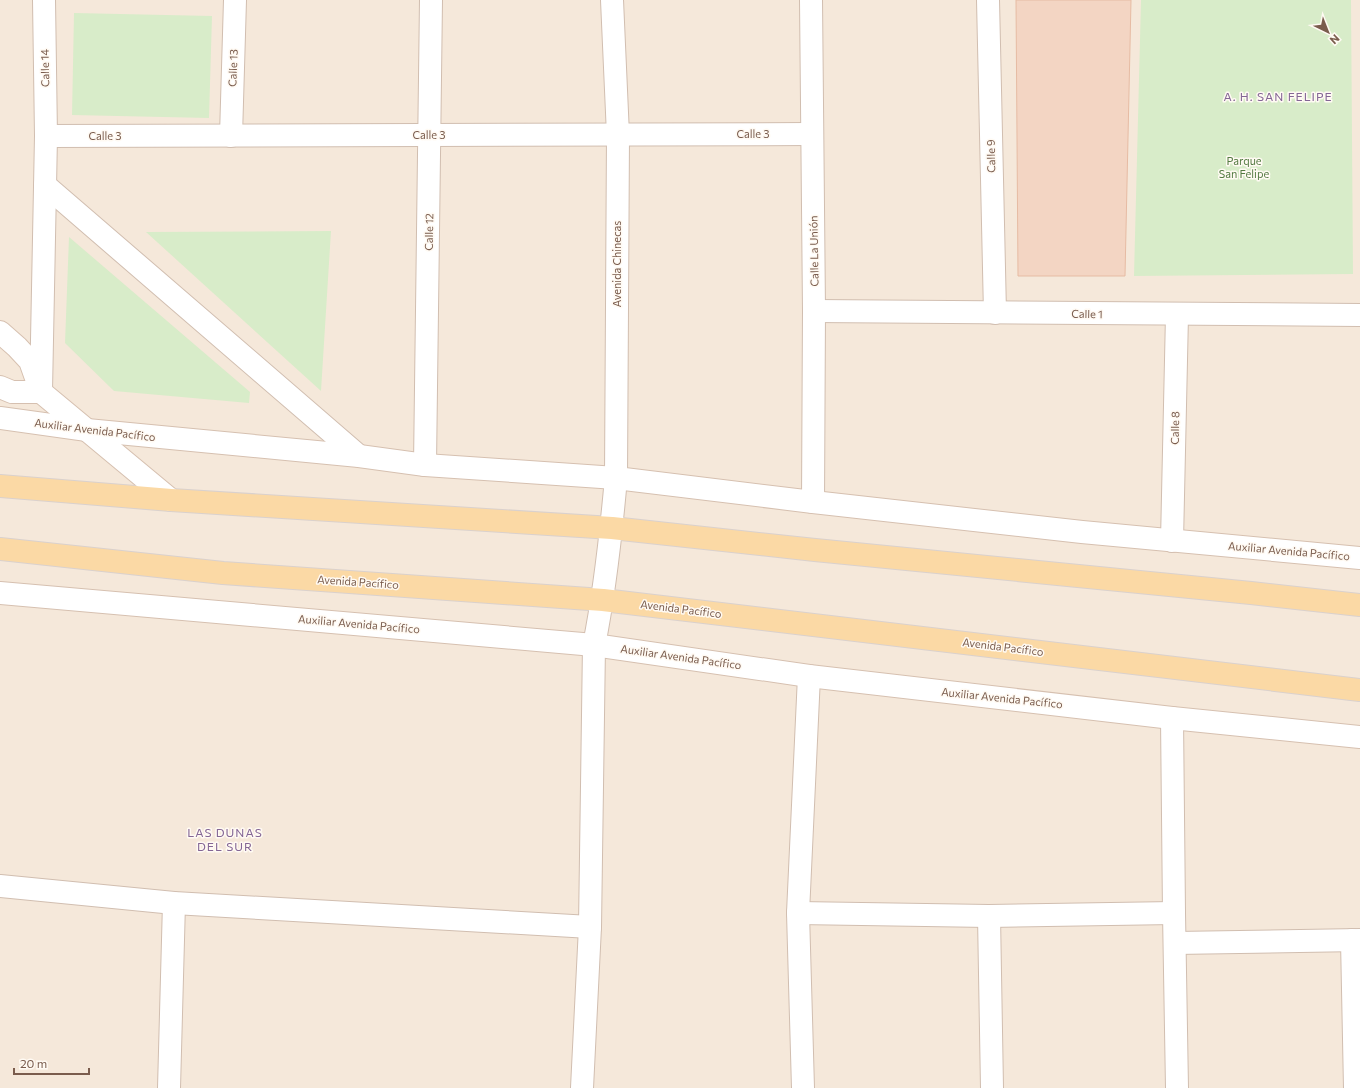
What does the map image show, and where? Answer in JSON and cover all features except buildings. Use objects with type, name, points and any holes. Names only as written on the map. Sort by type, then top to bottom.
[{"type":"main road","points":[[0,486],[171,500],[612,528],[1360,605]]},
{"type":"main road","name":"Avenida Pacífico","points":[[0,549],[223,573],[603,600],[1360,690]]},
{"type":"street","name":"Calle 14","points":[[42,392],[46,136],[44,0]]},
{"type":"street","name":"Calle 13","points":[[231,136],[235,0]]},
{"type":"street","name":"Calle 12","points":[[426,465],[431,0]]},
{"type":"street","name":"Avenida Chinecas","points":[[603,600],[612,528],[616,478],[618,135],[612,0]]},
{"type":"street","name":"Calle La Unión","points":[[810,0],[814,312],[813,502]]},
{"type":"street","name":"Calle 9","points":[[988,0],[994,312]]},
{"type":"street","name":"Calle 3","points":[[46,136],[812,134]]},
{"type":"street","points":[[45,185],[359,456]]},
{"type":"street","name":"Calle 1","points":[[814,312],[1360,315]]},
{"type":"street","name":"Calle 8","points":[[1172,541],[1177,314]]},
{"type":"street","points":[[0,332],[30,361],[42,392],[171,500]]},
{"type":"street","points":[[0,387],[12,392],[42,392]]},
{"type":"street","name":"Auxiliar Avenida Pacífico","points":[[0,418],[87,430],[359,456],[426,465],[616,478],[813,502],[1172,541],[1360,558]]},
{"type":"street","name":"Auxiliar Avenida Pacífico","points":[[0,593],[594,645],[809,676],[1172,718],[1360,737]]},
{"type":"street","points":[[582,1088],[590,927],[594,645],[603,600]]},
{"type":"street","points":[[803,1088],[798,913],[809,676]]},
{"type":"street","points":[[1172,718],[1178,1088]]},
{"type":"street","points":[[0,886],[174,903],[590,927]]},
{"type":"street","points":[[169,1088],[174,903]]},
{"type":"street","points":[[798,913],[989,916],[1174,913]]},
{"type":"street","points":[[989,916],[992,1088]]},
{"type":"street","points":[[1175,943],[1356,940],[1355,1088]]},
{"type":"shaded area","points":[[0,0],[1360,0],[1360,1088],[0,1088]]},
{"type":"green space","name":"Parque San Felipe","points":[[1141,0],[1351,0],[1353,274],[1134,276]]},
{"type":"green space","points":[[74,13],[212,16],[209,118],[72,115]]},
{"type":"green space","points":[[331,231],[321,391],[146,232]]},
{"type":"green space","points":[[69,237],[250,392],[249,403],[114,391],[65,343]]},
{"type":"district","name":"A. H. SAN FELIPE","points":[[1278,97]]},
{"type":"district","name":"LAS DUNAS DEL SUR","points":[[225,840]]}]
